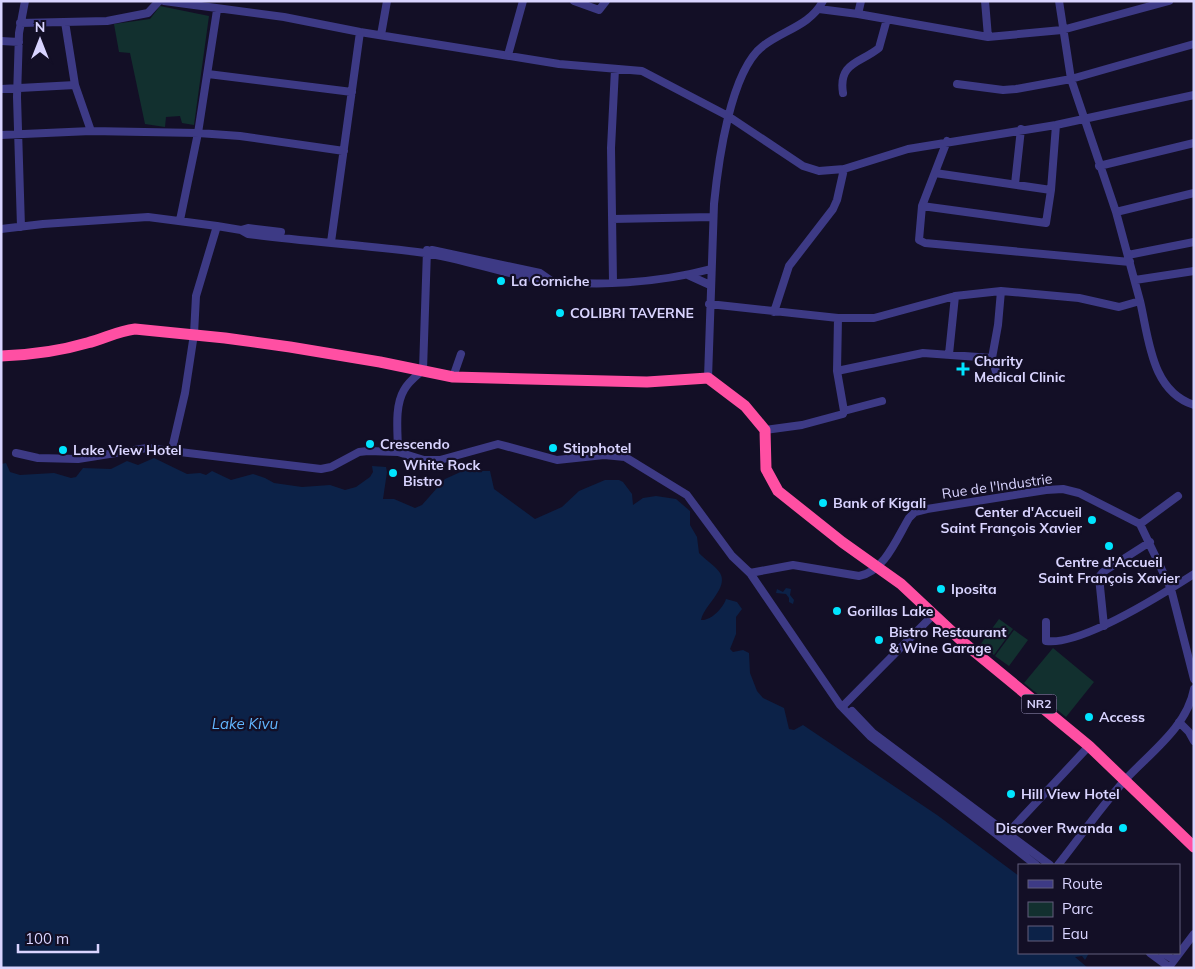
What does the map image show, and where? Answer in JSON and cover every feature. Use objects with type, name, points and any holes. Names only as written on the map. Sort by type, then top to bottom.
[{"type":"highway","points":[[1,356],[44,352],[88,343],[121,330],[135,329],[194,334],[341,355],[453,377],[640,382],[708,378],[745,406],[765,430],[766,469],[778,491],[842,542],[879,567]]},
{"type":"highway","name":"NR2","points":[[879,567],[901,584],[1009,682],[1089,746],[1194,847]]},
{"type":"street","points":[[21,226],[18,89],[20,23],[25,1]]},
{"type":"street","points":[[20,23],[106,21],[148,13],[159,1]]},
{"type":"street","points":[[164,1],[218,10],[284,17],[360,32],[559,64],[642,71],[728,116],[803,166],[819,171],[844,169],[908,149],[1021,129],[1056,125],[1194,94]]},
{"type":"street","points":[[237,11],[238,1]]},
{"type":"street","points":[[381,35],[387,1]]},
{"type":"street","points":[[508,55],[524,1]]},
{"type":"street","points":[[574,1],[594,10],[599,10],[606,1]]},
{"type":"street","points":[[858,14],[861,1]]},
{"type":"street","points":[[985,1],[988,38]]},
{"type":"street","points":[[1059,1],[1070,79],[1116,212],[1161,380],[1176,396],[1194,405]]},
{"type":"street","points":[[708,378],[711,347],[709,304],[716,178],[728,116],[745,68],[762,46],[806,22],[821,5],[858,14],[988,38],[1062,30],[1169,1]]},
{"type":"street","points":[[180,220],[198,133],[218,10]]},
{"type":"street","points":[[843,93],[843,77],[850,65],[879,48],[887,19]]},
{"type":"street","points":[[65,22],[75,85],[91,131]]},
{"type":"street","points":[[332,239],[360,32]]},
{"type":"street","points":[[1,41],[19,42]]},
{"type":"street","points":[[957,84],[1003,90],[1070,79],[1194,44]]},
{"type":"street","points":[[613,282],[611,148],[614,69]]},
{"type":"street","points":[[208,74],[352,92]]},
{"type":"street","points":[[1,89],[75,85]]},
{"type":"street","points":[[922,206],[1041,224],[1047,220],[1052,190],[1056,125]]},
{"type":"street","points":[[1015,184],[1021,129]]},
{"type":"street","points":[[1,135],[19,136],[91,131],[198,133],[240,136],[344,151]]},
{"type":"street","points":[[947,142],[922,206],[918,237],[925,243],[1129,259],[1194,242]]},
{"type":"street","points":[[1099,166],[1194,143]]},
{"type":"street","points":[[774,312],[790,266],[833,209],[844,169]]},
{"type":"street","points":[[935,172],[1052,190]]},
{"type":"street","points":[[1116,212],[1194,193]]},
{"type":"street","points":[[1,229],[112,218],[148,217],[180,220],[241,230],[248,234],[275,234],[332,239],[427,251],[504,267],[550,280],[587,284],[688,275],[711,268]]},
{"type":"street","points":[[612,219],[714,217]]},
{"type":"street","points":[[172,449],[185,393],[194,334],[196,296],[217,226]]},
{"type":"street","points":[[398,452],[398,406],[404,388],[423,370],[427,251]]},
{"type":"street","points":[[1135,280],[1194,271]]},
{"type":"street","points":[[688,275],[710,285]]},
{"type":"street","points":[[709,304],[838,318],[874,318],[955,296],[1001,291],[1079,298],[1119,307],[1140,301]]},
{"type":"street","points":[[997,375],[992,358],[998,325],[1001,291]]},
{"type":"street","points":[[949,354],[955,296]]},
{"type":"street","points":[[838,318],[837,371],[844,411]]},
{"type":"street","points":[[837,371],[923,353],[992,358]]},
{"type":"street","points":[[453,377],[461,354]]},
{"type":"street","points":[[765,430],[802,425],[882,401]]},
{"type":"street","points":[[16,453],[38,458],[78,458],[147,448],[172,449],[321,469],[331,467],[359,452],[398,452],[424,460],[440,460],[479,448],[504,444],[536,456],[557,460],[604,455],[625,457],[687,495],[732,556],[750,573],[842,704],[871,735],[1005,836],[1048,864]]},
{"type":"street","name":"Rue de l'Industrie","points":[[879,567],[909,518],[915,512],[926,508],[1063,489],[1079,493],[1140,524]]},
{"type":"street","points":[[1178,496],[1140,524],[1171,589],[1194,679]]},
{"type":"street","points":[[1104,626],[1099,577],[1150,542]]},
{"type":"street","points":[[750,573],[793,565],[859,576],[866,575],[879,567]]},
{"type":"street","points":[[1046,622],[1046,641],[1059,641],[1104,626],[1194,574]]},
{"type":"street","points":[[842,704],[933,615]]},
{"type":"street","points":[[1059,864],[1126,780],[1179,722],[1188,710],[1194,689]]},
{"type":"street","points":[[1179,722],[1189,732],[1194,741]]},
{"type":"street","points":[[1005,836],[1089,746]]},
{"type":"street","points":[[1005,836],[1035,864]]},
{"type":"street","points":[[1180,952],[1194,934]]},
{"type":"street","points":[[1152,954],[1171,963]]},
{"type":"green space","points":[[160,6],[209,16],[194,125],[182,123],[180,116],[166,117],[165,127],[145,124],[130,53],[119,52],[114,24],[150,19]]},
{"type":"green space","points":[[999,619],[1013,629],[994,655],[980,645]]},
{"type":"green space","points":[[1014,630],[1028,640],[1009,666],[995,656]]},
{"type":"green space","points":[[1053,648],[1094,682],[1066,717],[1024,683]]},
{"type":"water","name":"Lake Kivu","points":[[154,458],[187,474],[200,473],[206,475],[212,471],[231,480],[253,474],[274,483],[302,487],[330,485],[345,490],[356,487],[370,477],[373,472],[372,466],[386,467],[383,499],[394,499],[415,508],[422,505],[445,479],[465,470],[467,463],[479,471],[490,471],[494,489],[535,519],[562,507],[579,491],[605,480],[619,480],[623,482],[632,494],[633,505],[643,498],[656,496],[676,499],[690,511],[690,525],[697,537],[699,553],[718,570],[722,579],[719,591],[706,608],[701,620],[705,620],[716,613],[726,599],[737,602],[742,609],[736,617],[736,634],[730,649],[733,652],[743,650],[749,653],[750,673],[757,691],[763,698],[784,708],[789,729],[794,730],[803,725],[937,815],[1018,875],[1018,954],[1088,954],[1085,960],[1082,956],[1075,957],[1088,968],[1,968],[1,464],[6,463],[10,472],[20,475],[54,473],[71,478],[76,477],[83,468],[111,469],[127,461],[138,465]]},
{"type":"water","points":[[786,588],[791,589],[790,595],[794,600],[793,604],[789,602],[786,594],[776,593],[777,589],[783,592]]},
{"type":"place","name":"La Corniche","points":[[501,281]]},
{"type":"place","name":"COLIBRI TAVERNE","points":[[560,313]]},
{"type":"place","name":"Charity Medical Clinic","points":[[963,369]]},
{"type":"place","name":"Crescendo","points":[[370,444]]},
{"type":"place","name":"Stipphotel","points":[[553,448]]},
{"type":"place","name":"Lake View Hotel","points":[[63,450]]},
{"type":"place","name":"White Rock Bistro","points":[[393,473]]},
{"type":"place","name":"Bank of Kigali","points":[[823,503]]},
{"type":"place","name":"Center d'Accueil Saint François Xavier","points":[[1092,520]]},
{"type":"place","name":"Centre d'Accueil Saint François Xavier","points":[[1109,546]]},
{"type":"place","name":"Iposita","points":[[941,589]]},
{"type":"place","name":"Gorillas Lake","points":[[837,611]]},
{"type":"place","name":"Bistro Restaurant & Wine Garage","points":[[879,640]]},
{"type":"place","name":"Access","points":[[1089,717]]},
{"type":"place","name":"Hill View Hotel","points":[[1011,794]]},
{"type":"place","name":"Discover Rwanda","points":[[1123,828]]}]
